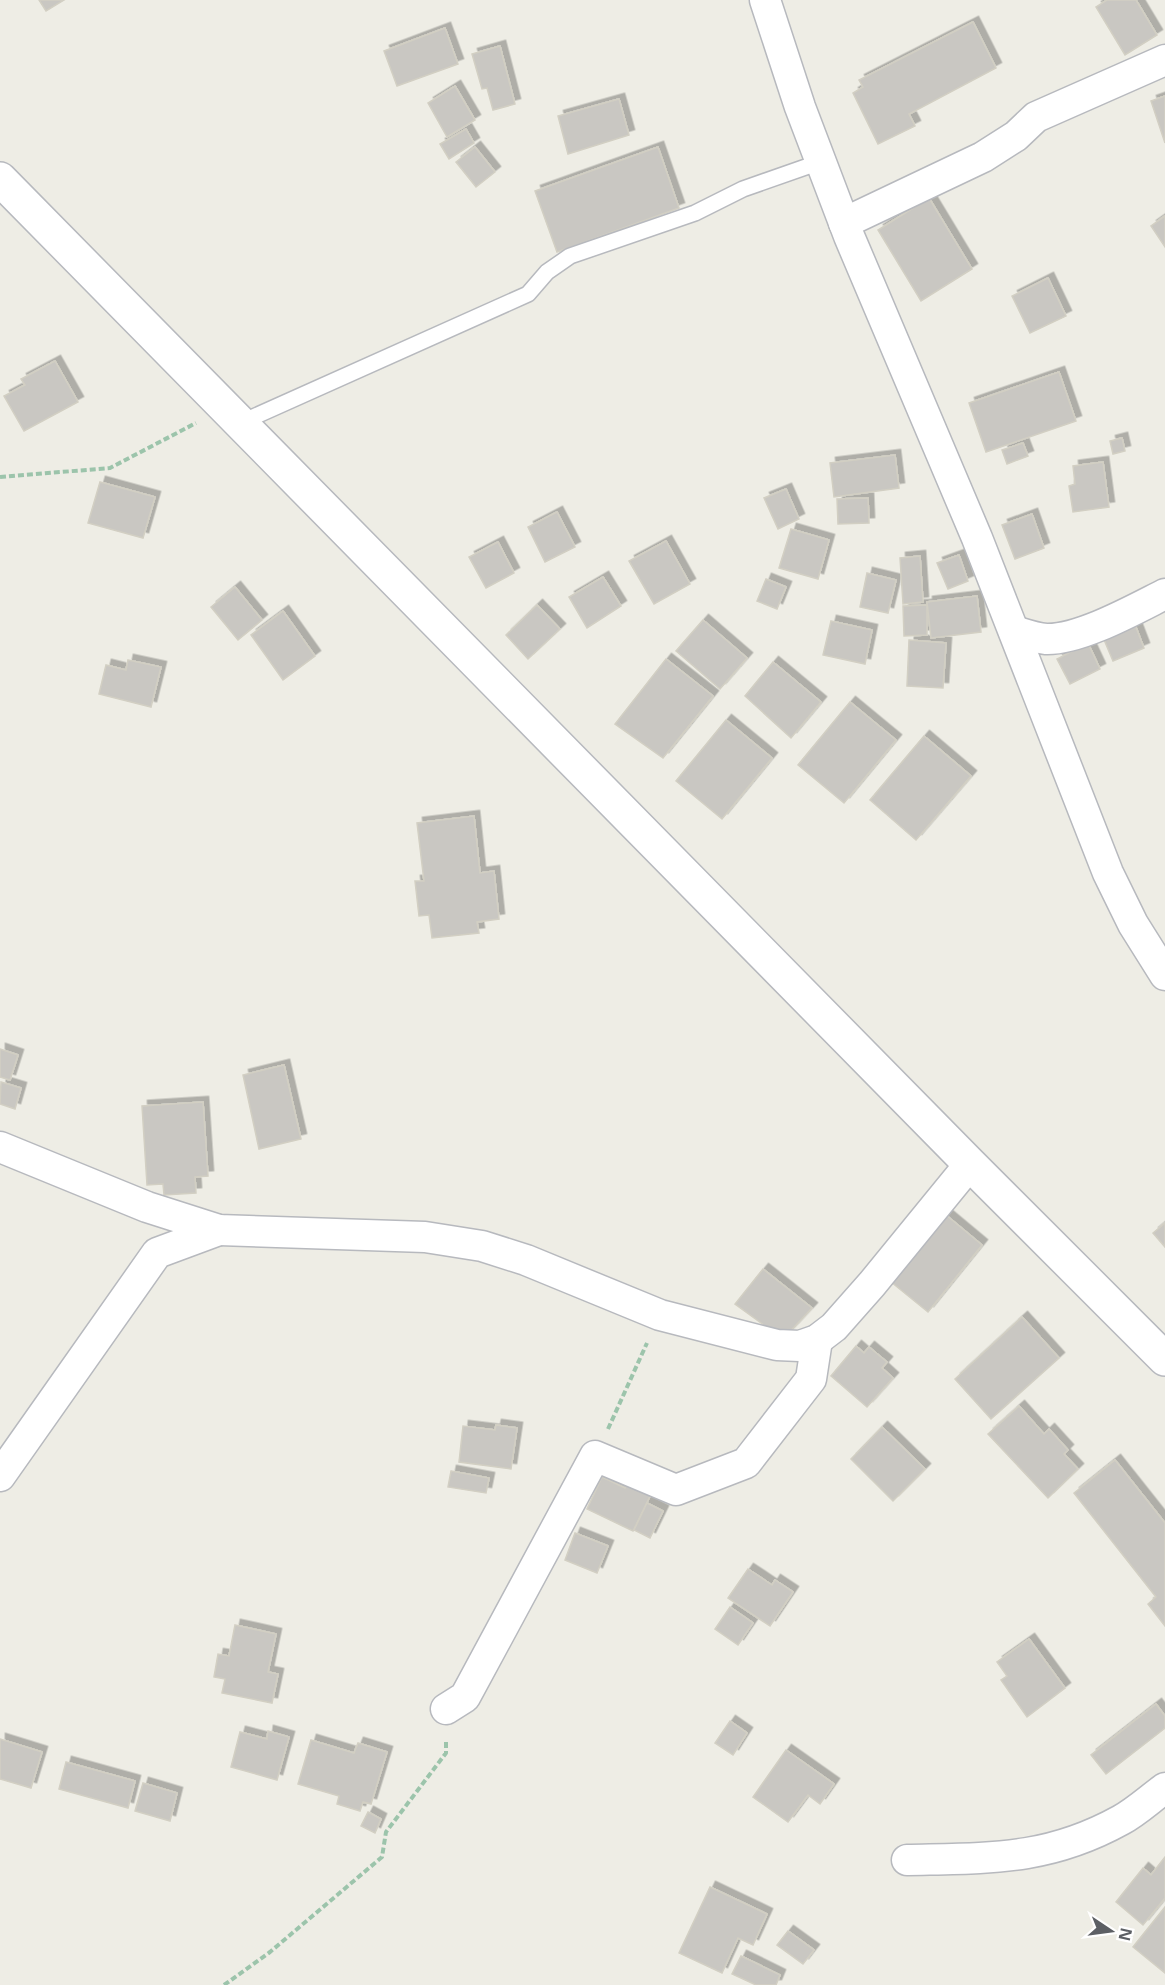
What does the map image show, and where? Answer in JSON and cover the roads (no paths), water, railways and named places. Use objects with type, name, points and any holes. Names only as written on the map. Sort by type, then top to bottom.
[{"type":"street","points":[[765,0],[820,162],[1014,631],[1108,873],[1133,924],[1165,975]]},
{"type":"street","points":[[844,223],[983,157],[1016,136],[1036,117],[1165,60]]},
{"type":"street","points":[[0,179],[1165,1359]]},
{"type":"street","points":[[1014,631],[1043,639],[1061,638],[1123,615],[1165,594]]},
{"type":"street","points":[[0,1147],[147,1207],[219,1230],[425,1237],[482,1246],[525,1260],[660,1315],[777,1345],[800,1346],[817,1340],[834,1327],[970,1164]]},
{"type":"street","points":[[0,1476],[156,1253],[219,1230]]},
{"type":"street","points":[[446,1709],[465,1697],[595,1456],[676,1490],[746,1463],[811,1379],[817,1340]]},
{"type":"street","points":[[907,1860],[1015,1857],[1074,1843],[1122,1820],[1165,1788]]},
{"type":"lane","points":[[233,416],[528,294],[547,272],[570,256],[695,213],[743,189],[820,162]]}]
